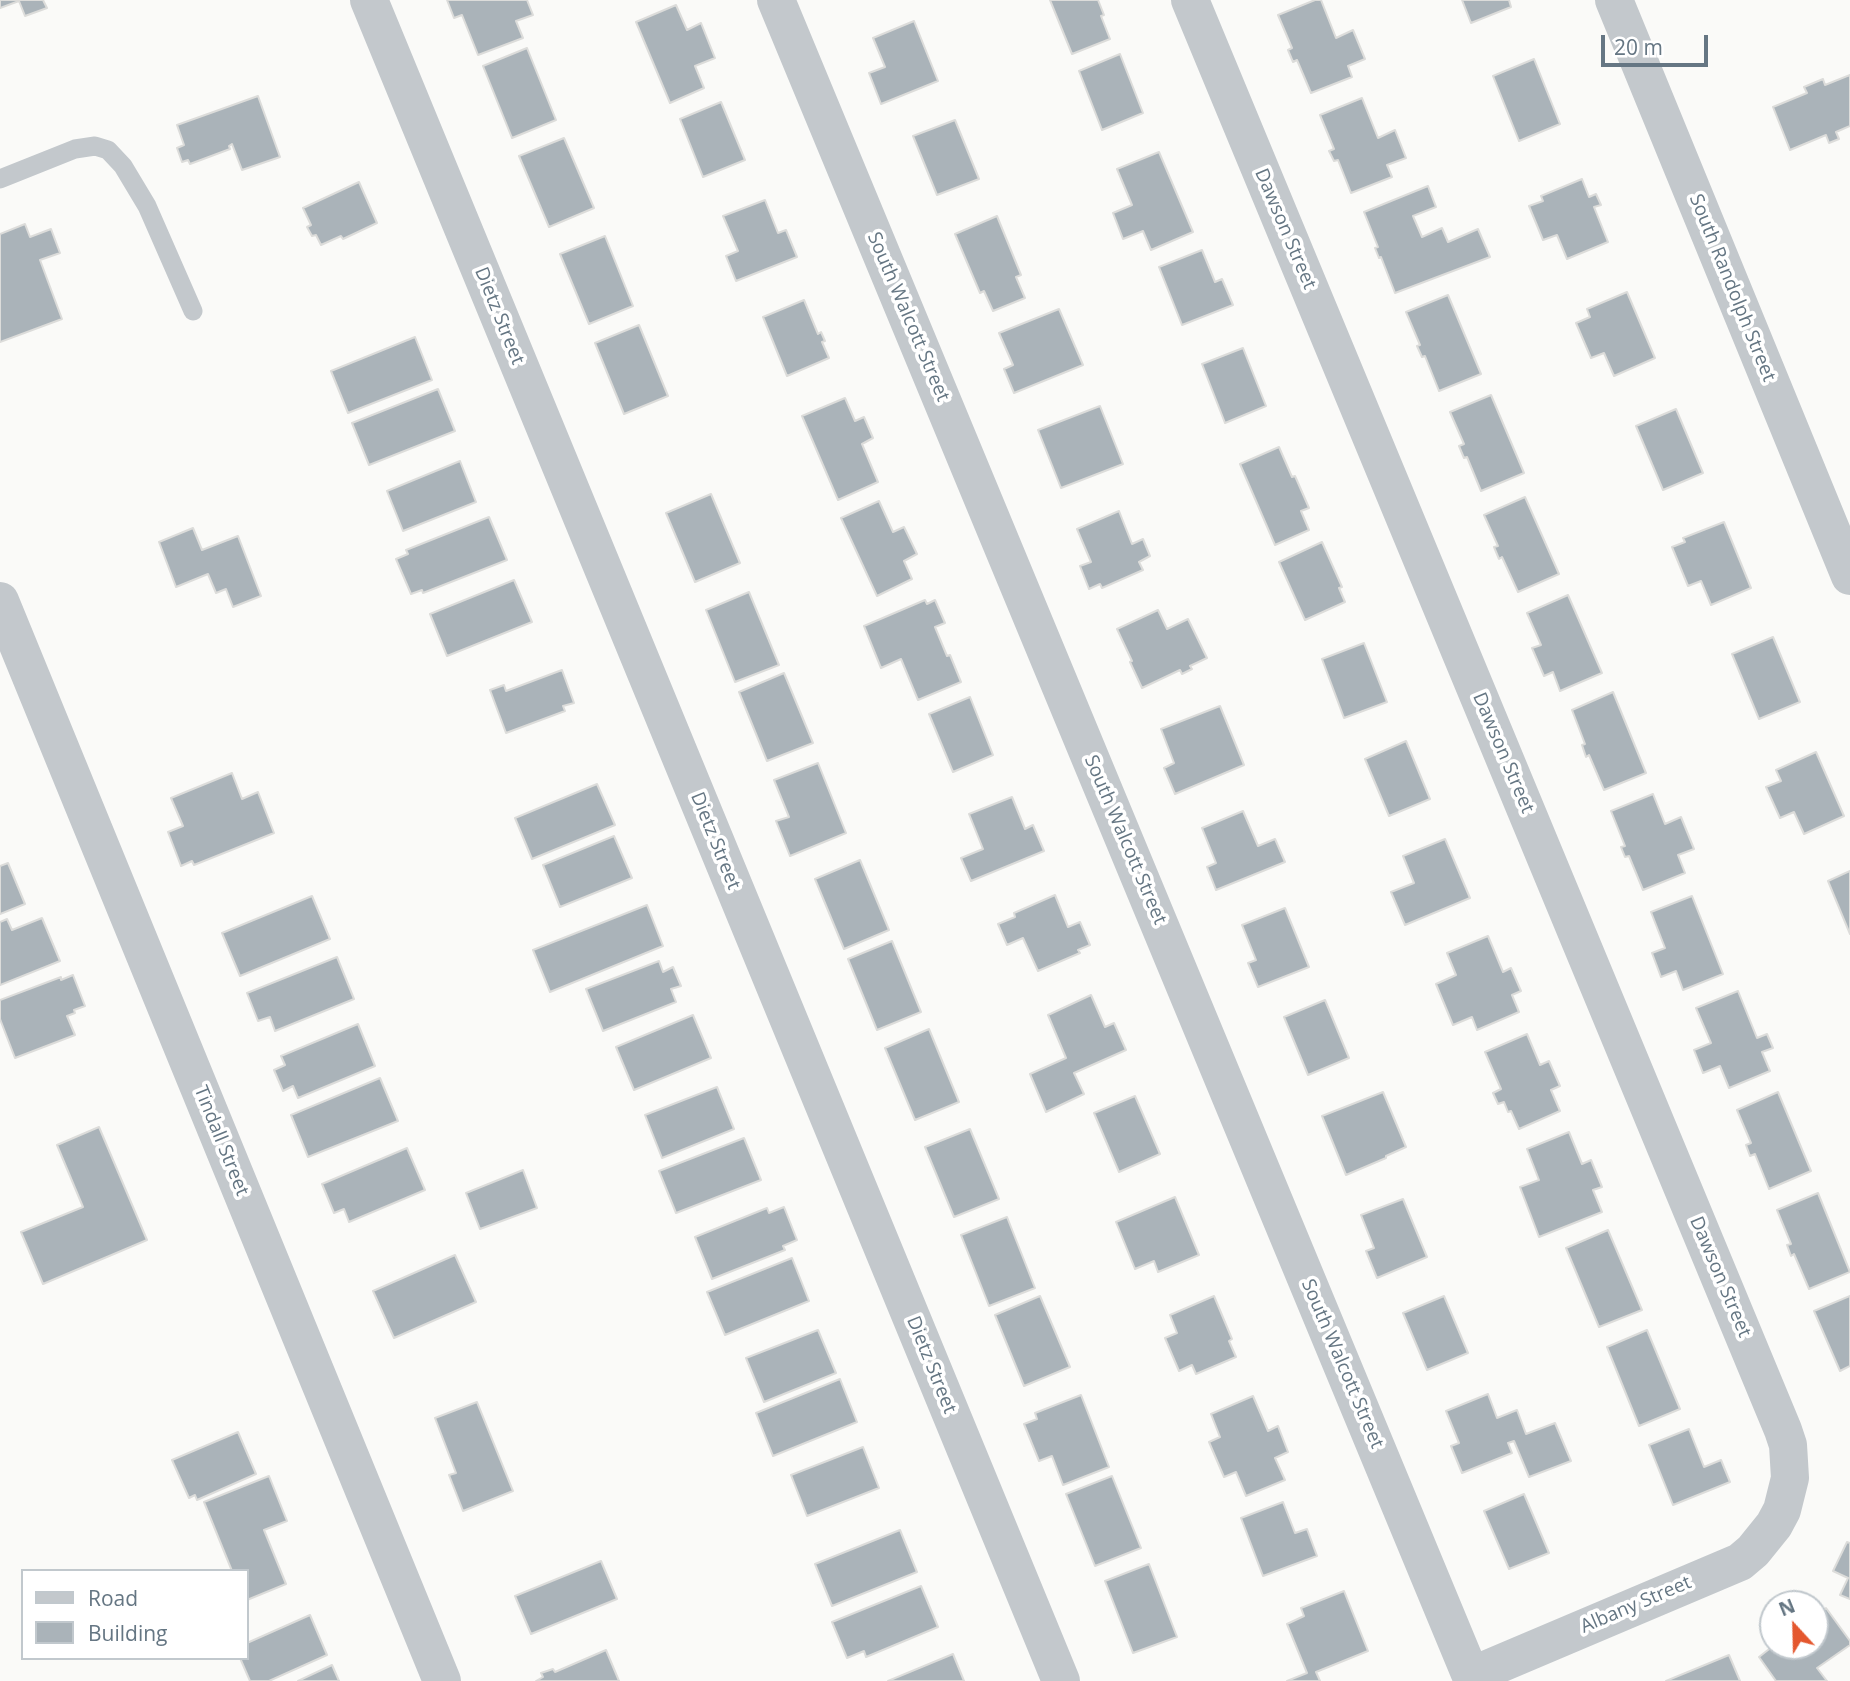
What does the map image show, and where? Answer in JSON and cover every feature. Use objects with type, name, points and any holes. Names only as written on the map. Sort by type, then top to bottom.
[{"type":"street","name":"Dietz Street","points":[[369,0],[1061,1681]]},
{"type":"street","name":"South Walcott Street","points":[[776,0],[1472,1679]]},
{"type":"street","name":"Dawson Street","points":[[1190,0],[1783,1430],[1788,1445],[1790,1478],[1782,1510]]},
{"type":"street","name":"South Randolph Street","points":[[1614,0],[1850,576]]},
{"type":"street","name":"Tindall Street","points":[[0,601],[442,1681]]},
{"type":"street","name":"Albany Street","points":[[1472,1679],[1740,1562],[1753,1551],[1774,1525],[1782,1510]]},
{"type":"lane","points":[[0,179],[75,149],[95,146],[108,150],[123,166],[147,206],[193,311]]},
{"type":"building","points":[[0,0],[43,0],[47,8],[25,16],[19,1],[0,8]]},
{"type":"building","points":[[447,0],[527,0],[533,15],[516,21],[523,38],[478,55],[462,15],[454,18]]},
{"type":"building","points":[[1050,0],[1098,0],[1110,39],[1072,54]]},
{"type":"building","points":[[1321,0],[1336,38],[1353,30],[1365,59],[1348,66],[1352,77],[1311,93],[1297,60],[1293,62],[1288,50],[1292,48],[1278,15]]},
{"type":"building","points":[[1462,0],[1509,0],[1511,7],[1471,23]]},
{"type":"building","points":[[676,5],[687,30],[701,23],[715,58],[695,66],[704,88],[670,103],[636,22]]},
{"type":"building","points":[[914,21],[938,81],[881,104],[869,73],[885,67],[873,38]]},
{"type":"building","points":[[527,48],[556,120],[512,138],[483,66]]},
{"type":"building","points":[[1120,54],[1143,113],[1102,130],[1079,71]]},
{"type":"building","points":[[1534,59],[1560,124],[1519,141],[1493,76]]},
{"type":"building","points":[[1850,75],[1850,126],[1836,132],[1839,139],[1829,143],[1826,135],[1790,150],[1773,107],[1807,93],[1804,87],[1823,79],[1825,85]]},
{"type":"building","points":[[258,96],[280,157],[242,170],[232,144],[230,149],[190,164],[188,160],[182,162],[177,148],[184,145],[177,125]]},
{"type":"building","points":[[1362,98],[1378,138],[1395,130],[1406,158],[1387,165],[1392,177],[1351,193],[1338,160],[1334,161],[1329,151],[1334,149],[1320,115]]},
{"type":"building","points":[[721,102],[745,160],[703,177],[680,119]]},
{"type":"building","points":[[955,120],[979,179],[937,195],[913,136]]},
{"type":"building","points":[[564,138],[594,208],[549,227],[519,156]]},
{"type":"building","points":[[1159,152],[1193,232],[1151,250],[1143,231],[1123,239],[1113,213],[1132,205],[1117,169]]},
{"type":"building","points":[[1582,179],[1589,197],[1596,194],[1601,205],[1594,207],[1608,242],[1567,259],[1557,235],[1543,240],[1529,206],[1543,201],[1541,196]]},
{"type":"building","points":[[359,182],[377,223],[343,239],[341,236],[321,245],[316,235],[312,236],[307,227],[311,225],[303,208]]},
{"type":"building","points":[[1428,186],[1436,207],[1413,216],[1422,237],[1442,228],[1448,242],[1478,229],[1490,257],[1395,293],[1375,248],[1378,247],[1364,212]]},
{"type":"building","points":[[765,200],[778,233],[786,230],[797,257],[736,281],[726,256],[738,251],[723,216]]},
{"type":"building","points":[[997,216],[1021,275],[1016,277],[1025,298],[993,311],[984,291],[980,293],[955,234]]},
{"type":"building","points":[[25,224],[30,237],[51,229],[60,253],[40,260],[62,319],[0,342],[0,234]]},
{"type":"building","points":[[605,236],[633,306],[589,324],[560,254]]},
{"type":"building","points":[[1202,250],[1215,282],[1222,279],[1233,305],[1182,325],[1159,267]]},
{"type":"building","points":[[1627,292],[1655,358],[1614,376],[1604,353],[1591,358],[1576,323],[1590,317],[1587,309]]},
{"type":"building","points":[[1448,295],[1481,374],[1439,391],[1425,356],[1422,357],[1417,346],[1420,345],[1406,312]]},
{"type":"building","points":[[804,300],[818,334],[821,332],[825,341],[822,342],[829,358],[787,376],[763,317]]},
{"type":"building","points":[[1059,309],[1083,365],[1014,393],[1004,369],[1013,365],[999,333]]},
{"type":"building","points":[[639,325],[668,396],[624,414],[595,343]]},
{"type":"building","points":[[415,337],[432,380],[348,413],[331,371]]},
{"type":"building","points":[[1243,348],[1266,406],[1225,423],[1202,364]]},
{"type":"building","points":[[438,389],[455,431],[369,465],[352,423]]},
{"type":"building","points":[[1491,395],[1524,473],[1481,491],[1467,457],[1464,458],[1459,446],[1464,444],[1450,412]]},
{"type":"building","points":[[845,398],[855,421],[864,417],[873,438],[862,444],[878,482],[838,500],[802,416]]},
{"type":"building","points":[[1100,406],[1123,464],[1061,488],[1038,430]]},
{"type":"building","points":[[1676,409],[1703,473],[1663,490],[1636,426]]},
{"type":"building","points":[[1279,447],[1309,508],[1301,511],[1309,530],[1275,545],[1240,464]]},
{"type":"building","points":[[460,461],[476,502],[403,531],[387,491]]},
{"type":"building","points":[[711,494],[740,563],[695,582],[666,513]]},
{"type":"building","points":[[1525,497],[1559,574],[1518,592],[1502,557],[1499,559],[1494,547],[1498,546],[1484,515]]},
{"type":"building","points":[[879,501],[893,532],[904,527],[917,554],[904,561],[912,579],[877,596],[841,518]]},
{"type":"building","points":[[1119,511],[1132,544],[1143,539],[1150,556],[1139,562],[1143,570],[1102,588],[1100,584],[1089,589],[1080,566],[1091,562],[1077,529]]},
{"type":"building","points":[[489,517],[507,560],[423,593],[422,590],[411,594],[396,559],[408,554],[406,550]]},
{"type":"building","points":[[1724,522],[1751,588],[1711,605],[1701,581],[1688,586],[1672,547],[1685,542],[1683,538]]},
{"type":"building","points":[[193,528],[202,550],[238,536],[261,596],[233,607],[226,589],[216,593],[208,574],[176,587],[159,542]]},
{"type":"building","points":[[1322,542],[1342,587],[1339,588],[1345,602],[1305,620],[1279,562]]},
{"type":"building","points":[[514,580],[532,622],[447,656],[430,614]]},
{"type":"building","points":[[749,592],[779,665],[735,682],[706,610]]},
{"type":"building","points":[[1568,595],[1602,673],[1560,691],[1553,672],[1544,676],[1532,648],[1541,645],[1527,613]]},
{"type":"building","points":[[925,600],[927,604],[935,600],[945,623],[935,627],[961,682],[918,700],[901,659],[881,668],[864,626]]},
{"type":"building","points":[[1158,610],[1167,629],[1188,619],[1207,658],[1190,666],[1192,669],[1182,674],[1180,670],[1142,688],[1117,629]]},
{"type":"building","points":[[1773,637],[1800,702],[1759,719],[1732,654]]},
{"type":"building","points":[[1364,643],[1387,702],[1344,718],[1322,659]]},
{"type":"building","points":[[562,670],[574,703],[563,706],[565,711],[506,733],[490,690],[504,685],[506,691]]},
{"type":"building","points":[[784,673],[813,743],[767,761],[739,692]]},
{"type":"building","points":[[1613,692],[1646,773],[1604,790],[1589,755],[1586,757],[1582,745],[1585,744],[1572,710]]},
{"type":"building","points":[[970,697],[993,755],[953,772],[929,714]]},
{"type":"building","points":[[1220,706],[1244,765],[1175,794],[1164,768],[1174,763],[1161,729]]},
{"type":"building","points":[[1406,741],[1430,799],[1389,816],[1365,759]]},
{"type":"building","points":[[1816,752],[1844,816],[1804,834],[1794,812],[1780,818],[1766,787],[1781,781],[1776,770]]},
{"type":"building","points":[[818,763],[846,833],[790,856],[776,821],[789,817],[774,780]]},
{"type":"building","points":[[232,773],[242,799],[258,792],[274,833],[194,865],[192,861],[181,866],[168,832],[183,826],[171,798]]},
{"type":"building","points":[[597,784],[615,825],[532,859],[515,818]]},
{"type":"building","points":[[1653,794],[1665,824],[1681,817],[1694,849],[1678,855],[1685,873],[1643,890],[1629,856],[1625,857],[1621,847],[1625,846],[1611,811]]},
{"type":"building","points":[[1012,797],[1025,829],[1033,825],[1044,851],[971,881],[961,858],[983,849],[969,814]]},
{"type":"building","points":[[1243,811],[1258,846],[1275,839],[1285,862],[1216,890],[1207,867],[1216,863],[1202,828]]},
{"type":"building","points":[[614,836],[632,878],[560,907],[543,865]]},
{"type":"building","points":[[1445,839],[1470,898],[1405,925],[1391,892],[1414,883],[1403,856]]},
{"type":"building","points":[[860,860],[889,930],[844,949],[815,879]]},
{"type":"building","points":[[8,863],[25,904],[0,914],[0,866]]},
{"type":"building","points":[[1850,871],[1850,934],[1828,881]]},
{"type":"building","points":[[1055,895],[1068,927],[1080,922],[1090,945],[1078,950],[1080,953],[1038,971],[1023,938],[1007,945],[998,924],[1015,917],[1014,913]]},
{"type":"building","points":[[312,896],[330,939],[240,976],[222,933]]},
{"type":"building","points":[[1692,896],[1723,974],[1683,990],[1676,971],[1661,977],[1652,953],[1665,948],[1651,912]]},
{"type":"building","points":[[647,905],[663,946],[550,992],[533,950]]},
{"type":"building","points":[[1285,908],[1309,967],[1258,987],[1248,963],[1256,960],[1242,925]]},
{"type":"building","points":[[42,918],[60,961],[0,985],[0,922],[7,919],[12,930]]},
{"type":"building","points":[[1488,936],[1503,972],[1511,968],[1521,991],[1512,995],[1519,1012],[1477,1030],[1472,1017],[1453,1025],[1436,984],[1456,975],[1447,953]]},
{"type":"building","points":[[892,941],[921,1012],[877,1030],[848,959]]},
{"type":"building","points":[[337,957],[354,999],[275,1031],[270,1017],[258,1021],[247,993]]},
{"type":"building","points":[[659,961],[663,972],[673,967],[681,986],[671,989],[676,1002],[603,1031],[586,989]]},
{"type":"building","points":[[73,975],[85,1006],[67,1016],[75,1035],[15,1058],[0,1019],[0,1000]]},
{"type":"building","points":[[1738,991],[1757,1038],[1767,1034],[1773,1048],[1762,1052],[1770,1071],[1729,1088],[1720,1066],[1703,1073],[1694,1050],[1711,1043],[1696,1008]]},
{"type":"building","points":[[1091,995],[1105,1027],[1114,1023],[1126,1050],[1074,1073],[1084,1094],[1046,1112],[1030,1074],[1066,1058],[1048,1015]]},
{"type":"building","points":[[1325,1000],[1349,1058],[1308,1075],[1284,1017]]},
{"type":"building","points":[[693,1015],[711,1058],[634,1090],[616,1047]]},
{"type":"building","points":[[358,1024],[375,1066],[298,1098],[293,1086],[283,1091],[274,1070],[285,1065],[281,1056]]},
{"type":"building","points":[[929,1029],[959,1102],[915,1120],[885,1048]]},
{"type":"building","points":[[1527,1034],[1540,1065],[1549,1061],[1560,1086],[1551,1090],[1560,1111],[1519,1129],[1511,1111],[1508,1112],[1504,1102],[1498,1104],[1493,1093],[1501,1089],[1485,1052]]},
{"type":"building","points":[[380,1078],[398,1121],[308,1157],[291,1115]]},
{"type":"building","points":[[717,1087],[734,1129],[662,1158],[645,1115]]},
{"type":"building","points":[[1383,1092],[1406,1147],[1346,1175],[1322,1116]]},
{"type":"building","points":[[1778,1092],[1811,1171],[1769,1189],[1755,1154],[1750,1156],[1746,1145],[1751,1143],[1737,1110]]},
{"type":"building","points":[[1135,1096],[1160,1154],[1119,1172],[1094,1113]]},
{"type":"building","points":[[99,1127],[147,1240],[43,1284],[21,1232],[83,1207],[57,1145]]},
{"type":"building","points":[[970,1129],[999,1199],[954,1217],[925,1147]]},
{"type":"building","points":[[1569,1132],[1582,1164],[1591,1160],[1602,1187],[1593,1190],[1602,1212],[1539,1237],[1520,1187],[1539,1180],[1527,1149]]},
{"type":"building","points":[[744,1138],[761,1180],[676,1213],[659,1171]]},
{"type":"building","points":[[407,1148],[425,1190],[349,1222],[344,1209],[334,1213],[322,1184]]},
{"type":"building","points":[[523,1170],[537,1208],[480,1229],[466,1193]]},
{"type":"building","points":[[1818,1193],[1850,1272],[1809,1289],[1794,1254],[1791,1256],[1787,1245],[1791,1244],[1777,1210]]},
{"type":"building","points":[[1175,1197],[1199,1255],[1158,1272],[1154,1261],[1135,1269],[1116,1222]]},
{"type":"building","points":[[1403,1199],[1427,1257],[1377,1278],[1366,1251],[1374,1248],[1361,1215]]},
{"type":"building","points":[[784,1207],[797,1240],[783,1246],[785,1250],[712,1279],[695,1237],[767,1208],[769,1213]]},
{"type":"building","points":[[1007,1217],[1035,1288],[989,1306],[961,1235]]},
{"type":"building","points":[[1608,1230],[1642,1310],[1599,1327],[1566,1248]]},
{"type":"building","points":[[455,1255],[476,1302],[394,1338],[373,1291]]},
{"type":"building","points":[[792,1258],[809,1301],[725,1335],[707,1292]]},
{"type":"building","points":[[1040,1296],[1070,1367],[1024,1386],[995,1315]]},
{"type":"building","points":[[1214,1296],[1232,1339],[1229,1341],[1236,1357],[1196,1374],[1192,1365],[1179,1371],[1165,1338],[1177,1333],[1170,1315]]},
{"type":"building","points":[[1444,1296],[1468,1353],[1427,1370],[1403,1313]]},
{"type":"building","points":[[1850,1296],[1850,1366],[1840,1371],[1814,1311]]},
{"type":"building","points":[[818,1330],[836,1373],[764,1402],[746,1358]]},
{"type":"building","points":[[1647,1330],[1680,1409],[1639,1426],[1607,1347]]},
{"type":"building","points":[[840,1379],[857,1422],[773,1456],[756,1413]]},
{"type":"building","points":[[1488,1394],[1497,1418],[1517,1410],[1526,1434],[1555,1423],[1571,1461],[1529,1477],[1514,1441],[1508,1443],[1512,1453],[1462,1473],[1451,1446],[1459,1443],[1446,1411]]},
{"type":"building","points":[[1081,1395],[1109,1467],[1063,1485],[1052,1456],[1039,1461],[1024,1424],[1037,1419],[1035,1413]]},
{"type":"building","points":[[1253,1396],[1268,1431],[1278,1426],[1288,1452],[1275,1458],[1285,1480],[1246,1496],[1236,1472],[1224,1477],[1209,1442],[1220,1437],[1211,1414]]},
{"type":"building","points":[[477,1402],[513,1491],[463,1511],[449,1475],[456,1473],[435,1418]]},
{"type":"building","points":[[1689,1429],[1704,1467],[1721,1460],[1730,1482],[1673,1505],[1649,1445]]},
{"type":"building","points":[[238,1432],[256,1474],[197,1500],[195,1495],[189,1498],[172,1460]]},
{"type":"building","points":[[863,1447],[879,1488],[807,1516],[791,1475]]},
{"type":"building","points":[[269,1476],[287,1521],[264,1530],[286,1584],[248,1600],[248,1569],[231,1569],[204,1502]]},
{"type":"building","points":[[1112,1476],[1141,1548],[1095,1566],[1066,1494]]},
{"type":"building","points":[[1524,1494],[1549,1553],[1509,1569],[1484,1511]]},
{"type":"building","points":[[1283,1502],[1295,1533],[1307,1529],[1317,1556],[1263,1576],[1241,1518]]},
{"type":"building","points":[[900,1530],[917,1572],[832,1606],[815,1564]]},
{"type":"building","points":[[1847,1542],[1850,1543],[1850,1599],[1840,1595],[1848,1578],[1833,1571]]},
{"type":"building","points":[[601,1561],[617,1599],[531,1634],[515,1596]]},
{"type":"building","points":[[1149,1564],[1177,1637],[1133,1653],[1105,1581]]},
{"type":"building","points":[[921,1586],[938,1627],[866,1657],[864,1651],[847,1658],[832,1622]]},
{"type":"building","points":[[1344,1591],[1368,1651],[1316,1672],[1320,1681],[1287,1681],[1307,1673],[1287,1624],[1304,1616],[1301,1608]]},
{"type":"building","points":[[1829,1612],[1850,1641],[1850,1645],[1829,1660]]},
{"type":"building","points":[[310,1615],[327,1655],[269,1681],[250,1681],[241,1660],[248,1660],[248,1643]]},
{"type":"building","points":[[606,1650],[619,1681],[536,1681],[543,1677],[541,1673],[553,1669],[555,1672]]},
{"type":"building","points":[[953,1654],[964,1681],[888,1681]]},
{"type":"building","points":[[1729,1655],[1740,1681],[1666,1681]]},
{"type":"building","points":[[1761,1660],[1828,1660],[1817,1668],[1827,1681],[1776,1681]]},
{"type":"building","points":[[332,1665],[339,1681],[298,1681]]}]
